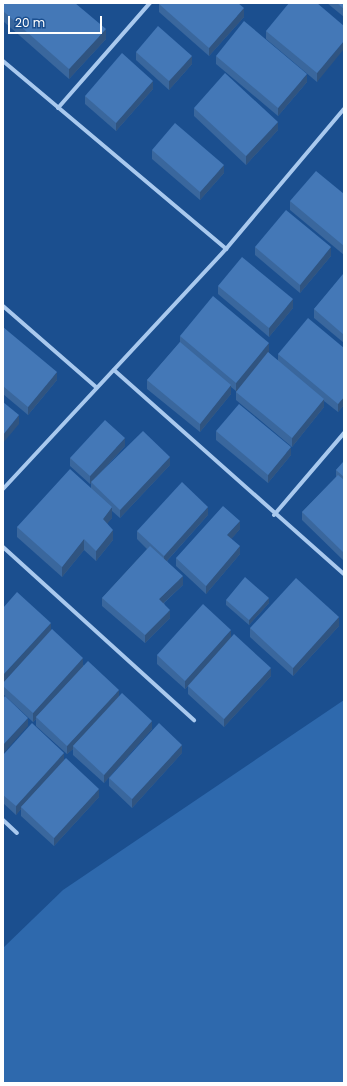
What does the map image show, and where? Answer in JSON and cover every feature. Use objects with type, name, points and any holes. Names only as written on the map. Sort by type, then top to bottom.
[{"type":"street","points":[[58,108],[150,3]]},
{"type":"street","points":[[3,61],[226,249]]},
{"type":"street","points":[[3,489],[96,387],[114,370],[226,249],[344,109]]},
{"type":"street","points":[[3,306],[96,387]]},
{"type":"street","points":[[114,370],[274,515],[344,574]]},
{"type":"street","points":[[274,515],[344,433]]},
{"type":"street","points":[[3,547],[194,720]]},
{"type":"street","points":[[3,820],[17,833]]},
{"type":"shaded area","points":[[344,700],[344,1083],[3,1083],[3,948],[63,890]]},
{"type":"building","points":[[3,3],[75,3],[106,29],[69,69],[3,11]]},
{"type":"building","points":[[159,3],[238,3],[244,8],[209,48]]},
{"type":"building","points":[[289,3],[317,3],[344,26],[344,41],[317,73],[266,31]]},
{"type":"building","points":[[337,3],[344,3],[344,9]]},
{"type":"building","points":[[244,21],[307,74],[278,108],[216,56]]},
{"type":"building","points":[[158,26],[192,56],[169,81],[136,52]]},
{"type":"building","points":[[122,53],[153,81],[116,123],[85,96]]},
{"type":"building","points":[[225,73],[278,122],[246,156],[194,108]]},
{"type":"building","points":[[175,123],[224,165],[200,192],[152,150]]},
{"type":"building","points":[[316,171],[344,194],[344,246],[290,201]]},
{"type":"building","points":[[286,210],[331,247],[300,285],[255,247]]},
{"type":"building","points":[[242,257],[293,299],[269,328],[218,286]]},
{"type":"building","points":[[344,274],[344,335],[314,309]]},
{"type":"building","points":[[213,296],[269,343],[236,383],[180,336]]},
{"type":"building","points":[[308,318],[344,348],[344,397],[338,404],[278,354]]},
{"type":"building","points":[[3,327],[57,372],[28,407],[3,386]]},
{"type":"building","points":[[180,342],[231,385],[200,424],[147,380]]},
{"type":"building","points":[[268,352],[324,399],[292,438],[236,392]]},
{"type":"building","points":[[3,402],[19,415],[3,435]]},
{"type":"building","points":[[239,404],[291,447],[268,475],[216,431]]},
{"type":"building","points":[[105,420],[125,438],[90,476],[70,458]]},
{"type":"building","points":[[143,431],[170,457],[120,510],[91,482]]},
{"type":"building","points":[[344,461],[344,477],[336,470]]},
{"type":"building","points":[[70,469],[112,507],[103,519],[113,530],[96,551],[84,539],[62,567],[17,527]]},
{"type":"building","points":[[338,475],[344,480],[344,553],[302,512]]},
{"type":"building","points":[[182,482],[208,507],[164,556],[137,531]]},
{"type":"building","points":[[223,506],[240,521],[227,535],[240,546],[206,586],[176,558]]},
{"type":"building","points":[[150,546],[183,576],[159,599],[170,610],[145,635],[102,598]]},
{"type":"building","points":[[245,577],[269,598],[249,620],[226,600]]},
{"type":"building","points":[[296,578],[339,617],[293,668],[250,628]]},
{"type":"building","points":[[17,592],[51,623],[3,675],[3,608]]},
{"type":"building","points":[[203,604],[231,630],[185,681],[157,655]]},
{"type":"building","points":[[52,629],[83,658],[33,713],[3,686],[3,683]]},
{"type":"building","points":[[234,634],[271,668],[224,719],[188,686]]},
{"type":"building","points":[[88,661],[119,690],[67,746],[36,717]]},
{"type":"building","points":[[122,693],[152,721],[104,775],[73,746]]},
{"type":"building","points":[[5,696],[28,718],[3,745],[3,699]]},
{"type":"building","points":[[32,723],[64,753],[16,806],[3,795],[3,755]]},
{"type":"building","points":[[159,723],[182,745],[132,799],[109,778]]},
{"type":"building","points":[[66,758],[99,789],[54,838],[21,807]]}]
